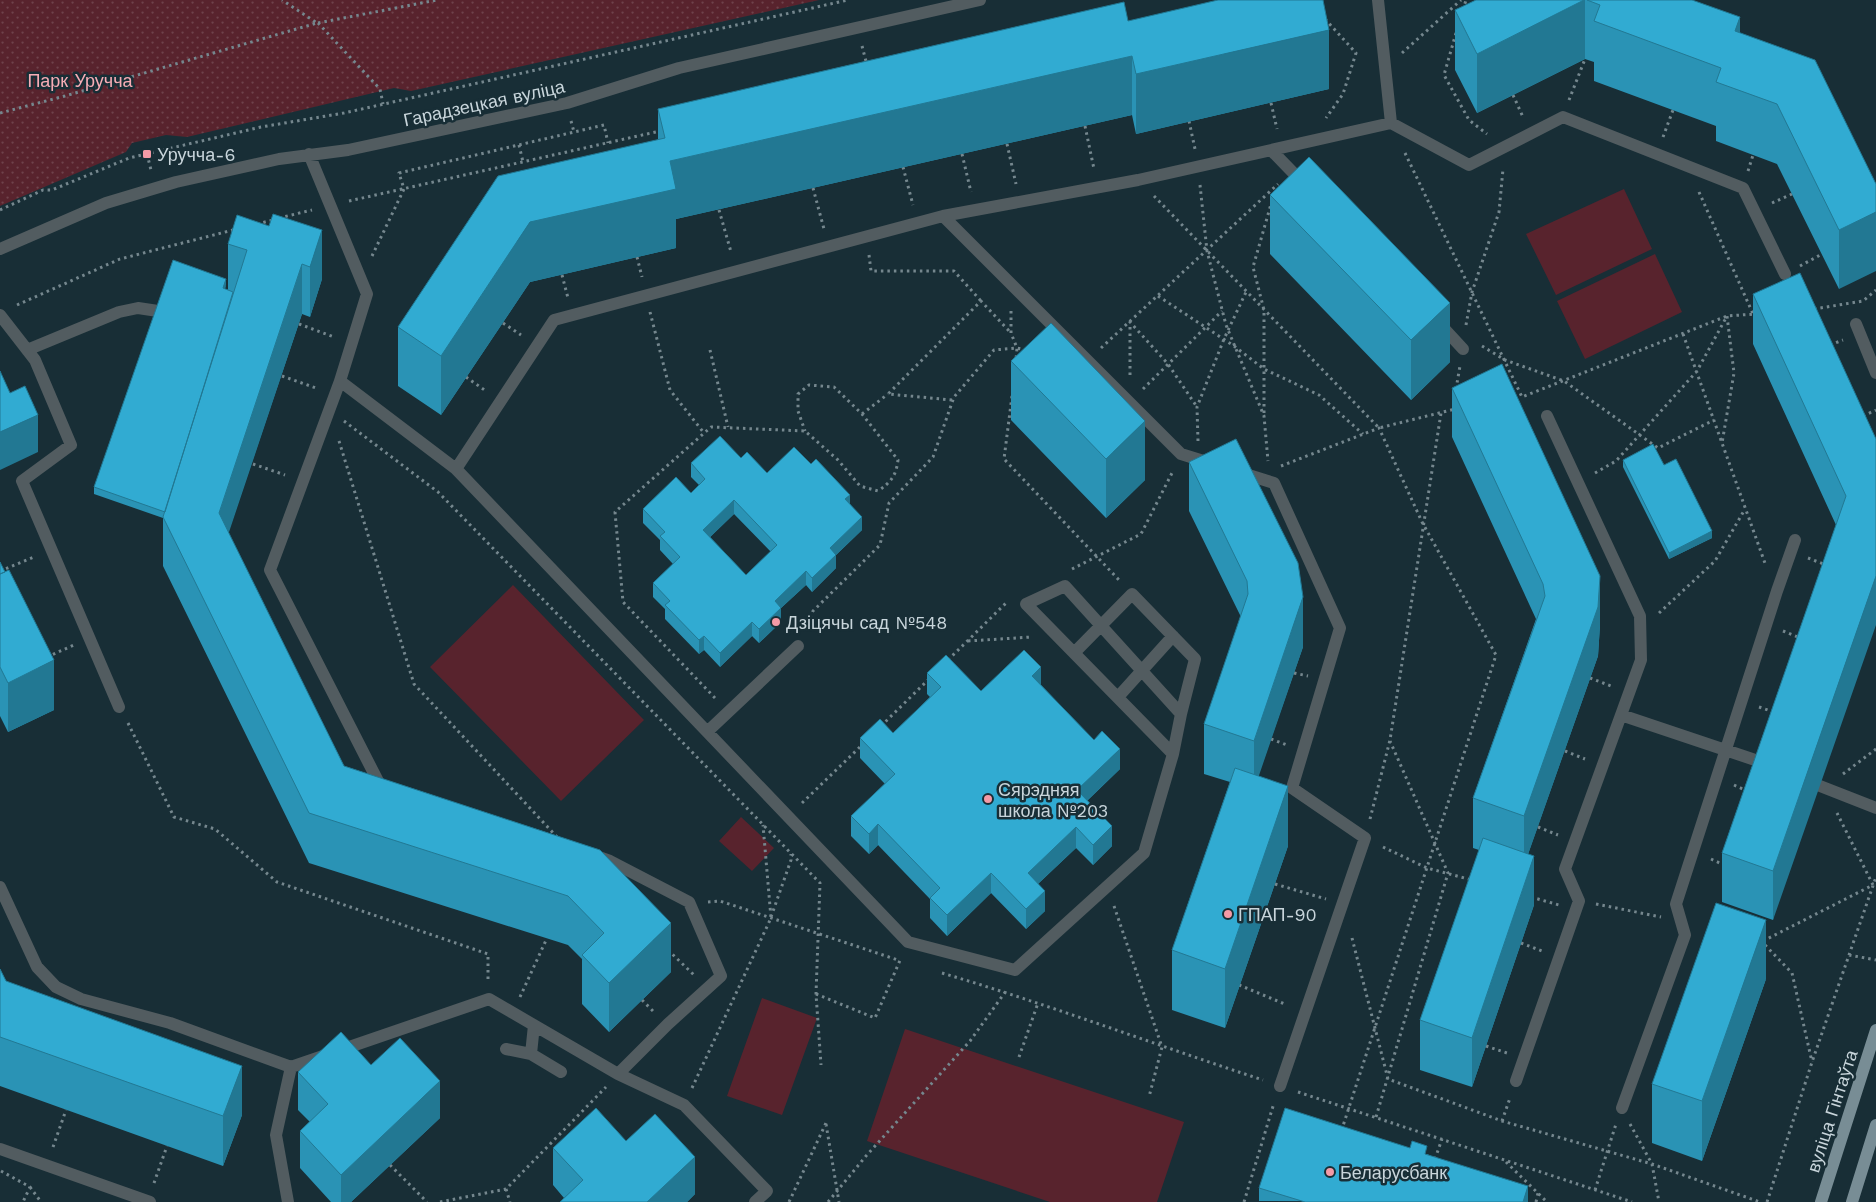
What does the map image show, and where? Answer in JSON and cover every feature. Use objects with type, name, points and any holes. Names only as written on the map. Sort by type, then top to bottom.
[{"type":"main road","name":"вуліца Гінтаўта","points":[[1821,1202],[1876,1030]]},
{"type":"main road","points":[[1852,1202],[1876,1125]]},
{"type":"street","name":"Гарадзецкая вуліца","points":[[0,249],[73,216],[149,189],[226,170],[309,154],[348,150],[567,103],[680,68],[980,0]]},
{"type":"street","points":[[1378,0],[1391,123]]},
{"type":"street","points":[[456,469],[554,320],[943,216],[1138,180],[1391,123],[1469,165],[1563,117],[1743,188],[1786,274]]},
{"type":"street","points":[[1277,148],[1292,171],[1312,191]]},
{"type":"street","points":[[309,154],[367,294],[330,410],[270,570],[380,788],[398,794]]},
{"type":"street","points":[[943,216],[1181,454],[1274,483],[1340,628],[1292,788],[1365,838],[1280,1086]]},
{"type":"street","points":[[27,350],[119,312],[138,308],[158,312]]},
{"type":"street","points":[[4,312],[35,360],[71,445],[22,481],[119,707]]},
{"type":"street","points":[[1430,315],[1463,349]]},
{"type":"street","points":[[1858,328],[1876,372]]},
{"type":"street","points":[[340,380],[456,469],[908,942],[1015,970],[1144,853],[1174,754],[1181,714],[1195,659],[1132,594],[1102,627],[1074,653]]},
{"type":"street","points":[[1516,1081],[1578,905],[1565,869],[1641,660],[1640,616],[1547,416]]},
{"type":"street","points":[[1622,1108],[1685,935],[1676,904],[1741,700],[1793,546]]},
{"type":"street","points":[[1174,754],[1026,604],[1065,586],[1181,714]]},
{"type":"street","points":[[1118,697],[1173,636]]},
{"type":"street","points":[[707,732],[798,646]]},
{"type":"street","points":[[1621,715],[1770,765]]},
{"type":"street","points":[[1822,787],[1876,808]]},
{"type":"street","points":[[566,847],[610,860],[689,902],[721,976],[618,1074]]},
{"type":"street","points":[[0,887],[37,967],[56,987],[81,999],[170,1023],[291,1068],[489,999],[618,1074],[684,1105],[767,1191],[755,1202]]},
{"type":"street","points":[[531,1054],[534,1025]]},
{"type":"street","points":[[506,1049],[531,1054],[561,1072]]},
{"type":"street","points":[[288,1202],[276,1135],[291,1068]]},
{"type":"street","points":[[0,1149],[149,1202]]},
{"type":"path","points":[[282,0],[317,23],[380,89],[383,104]]},
{"type":"path","points":[[0,113],[317,23],[437,0]]},
{"type":"path","points":[[0,210],[44,190],[52,190],[129,158],[261,128],[383,104],[848,0]]},
{"type":"path","points":[[1385,68],[1461,0]]},
{"type":"path","points":[[1460,19],[1466,0]]},
{"type":"path","points":[[1309,141],[1343,94],[1356,53],[1321,14]]},
{"type":"path","points":[[1455,392],[1472,292],[1499,212],[1505,148],[1468,120],[1444,75],[1458,28]]},
{"type":"path","points":[[862,43],[867,67]]},
{"type":"path","points":[[1563,117],[1585,59]]},
{"type":"path","points":[[1271,103],[1277,148]]},
{"type":"path","points":[[1656,154],[1673,110]]},
{"type":"path","points":[[1189,121],[1199,166],[1207,251],[1228,331],[1264,416]]},
{"type":"path","points":[[1391,123],[1522,397]]},
{"type":"path","points":[[361,279],[404,189],[399,173],[604,125],[608,143]]},
{"type":"path","points":[[1085,126],[1097,188]]},
{"type":"path","points":[[253,225],[329,205],[666,129]]},
{"type":"path","points":[[1007,144],[1020,201]]},
{"type":"path","points":[[519,145],[523,162]]},
{"type":"path","points":[[962,154],[975,210]]},
{"type":"path","points":[[1688,166],[1753,314]]},
{"type":"path","points":[[903,167],[918,222]]},
{"type":"path","points":[[1087,360],[1292,171]]},
{"type":"path","points":[[1138,180],[1379,428],[1422,522],[1496,655],[1341,1131]]},
{"type":"path","points":[[1274,483],[1269,470],[1264,416],[1264,310],[1253,267],[1276,186]]},
{"type":"path","points":[[813,188],[829,246]]},
{"type":"path","points":[[719,210],[737,271]]},
{"type":"path","points":[[4,312],[120,259],[243,227]]},
{"type":"path","points":[[866,236],[871,271],[954,271],[1011,333],[1017,348],[1015,367]]},
{"type":"path","points":[[1011,284],[1011,333]]},
{"type":"path","points":[[1811,310],[1863,301],[1876,290]]},
{"type":"path","points":[[1199,460],[1197,406],[1224,339],[1246,292]]},
{"type":"path","points":[[647,296],[656,341],[670,390],[704,433]]},
{"type":"path","points":[[1158,296],[1224,339],[1264,369],[1319,395],[1362,434]]},
{"type":"path","points":[[862,414],[888,394],[981,301]]},
{"type":"path","points":[[1130,403],[1222,310]]},
{"type":"path","points":[[1514,398],[1522,397],[1564,381],[1727,316],[1763,314]]},
{"type":"path","points":[[1577,483],[1616,461],[1697,372],[1727,316]]},
{"type":"path","points":[[1722,443],[1734,373],[1727,316]]},
{"type":"path","points":[[1130,322],[1168,364],[1197,406]]},
{"type":"path","points":[[1130,322],[1130,403]]},
{"type":"path","points":[[299,324],[352,344]]},
{"type":"path","points":[[1823,349],[1858,328]]},
{"type":"path","points":[[1683,334],[1773,586],[1777,590]]},
{"type":"path","points":[[1480,345],[1505,360],[1564,381],[1658,448],[1714,420]]},
{"type":"path","points":[[798,646],[813,611],[880,545],[889,503],[933,457],[952,400],[994,350],[1017,348],[1035,351]]},
{"type":"path","points":[[710,350],[728,427]]},
{"type":"path","points":[[282,376],[335,395]]},
{"type":"path","points":[[809,385],[834,387],[862,414],[898,460],[896,474],[889,484],[878,491],[860,486],[838,460],[805,430],[798,411],[798,394],[809,385]]},
{"type":"path","points":[[888,394],[952,400]]},
{"type":"path","points":[[1012,394],[1004,459],[1132,594]]},
{"type":"path","points":[[1452,410],[1454,401]]},
{"type":"path","points":[[1269,470],[1379,428],[1461,408]]},
{"type":"path","points":[[330,410],[438,492],[820,883],[816,994],[821,1065]]},
{"type":"path","points":[[330,410],[414,684],[566,847]]},
{"type":"path","points":[[1861,417],[1876,410]]},
{"type":"path","points":[[1440,413],[1390,740],[1365,838],[1427,868],[1475,881]]},
{"type":"path","points":[[728,712],[623,602],[615,512],[711,427],[805,430]]},
{"type":"path","points":[[1064,573],[1141,534],[1181,454]]},
{"type":"path","points":[[252,464],[303,481]]},
{"type":"path","points":[[1640,631],[1715,561],[1745,509]]},
{"type":"path","points":[[1793,546],[1830,567]]},
{"type":"path","points":[[0,571],[51,551]]},
{"type":"path","points":[[947,661],[1006,603],[1014,599]]},
{"type":"path","points":[[1766,624],[1805,640]]},
{"type":"path","points":[[968,641],[1058,636]]},
{"type":"path","points":[[39,660],[90,639]]},
{"type":"path","points":[[878,729],[933,675]]},
{"type":"path","points":[[1741,700],[1778,714]]},
{"type":"path","points":[[119,707],[174,817],[215,829],[277,882],[488,954],[489,999]]},
{"type":"path","points":[[1376,1117],[1448,874],[1436,841],[1390,740]]},
{"type":"path","points":[[771,833],[864,742]]},
{"type":"path","points":[[1873,885],[1822,787],[1876,749]]},
{"type":"path","points":[[1716,778],[1750,792]]},
{"type":"path","points":[[1693,852],[1726,865]]},
{"type":"path","points":[[770,918],[791,860],[791,853]]},
{"type":"path","points":[[1767,1202],[1812,1062],[1876,876]]},
{"type":"path","points":[[1274,884],[1343,904]]},
{"type":"path","points":[[1812,1062],[1792,973],[1761,941],[1873,885]]},
{"type":"path","points":[[1107,887],[1162,1047],[1149,1097]]},
{"type":"path","points":[[1521,894],[1681,921]]},
{"type":"path","points":[[689,902],[720,901],[909,964]]},
{"type":"path","points":[[512,1013],[547,938]]},
{"type":"path","points":[[816,994],[875,1018],[908,942]]},
{"type":"path","points":[[665,946],[707,988]]},
{"type":"path","points":[[1849,955],[1876,960]]},
{"type":"path","points":[[938,972],[1006,991],[1162,1047],[1632,1202]]},
{"type":"path","points":[[1239,985],[1305,1013]]},
{"type":"path","points":[[828,1202],[970,1041],[1006,991]]},
{"type":"path","points":[[1019,1057],[1038,1003]]},
{"type":"path","points":[[440,1202],[506,1189],[618,1074]]},
{"type":"path","points":[[1502,1122],[1516,1081]]},
{"type":"path","points":[[1244,1202],[1280,1086]]},
{"type":"path","points":[[1595,1190],[1622,1108]]},
{"type":"path","points":[[1622,1108],[1652,1164],[1659,1202]]},
{"type":"path","points":[[46,1165],[66,1110]]},
{"type":"path","points":[[789,1202],[826,1123],[838,1189],[838,1202]]},
{"type":"path","points":[[1434,1162],[1442,1139]]},
{"type":"path","points":[[149,1202],[167,1146]]},
{"type":"path","points":[[1504,1160],[1547,1202]]},
{"type":"path","points":[[390,1165],[427,1202]]},
{"type":"path","points":[[0,1171],[30,1187],[41,1202]]},
{"type":"path","points":[[24,1202],[30,1187]]},
{"type":"path","points":[[506,1189],[510,1202]]},
{"type":"path","points":[[1536,1202],[1538,1194]]},
{"type":"green space","name":"Парк Уручча","points":[[0,0],[819,0],[411,91],[394,88],[187,137],[166,135],[132,143],[126,152],[0,206]]},
{"type":"green space","points":[[1624,189],[1652,249],[1556,295],[1526,234]]},
{"type":"green space","points":[[1655,254],[1682,312],[1585,359],[1557,301]]},
{"type":"green space","points":[[513,585],[644,720],[561,801],[430,667]]},
{"type":"green space","points":[[741,817],[774,848],[752,871],[719,841]]},
{"type":"green space","points":[[762,998],[817,1018],[782,1115],[727,1096]]},
{"type":"green space","points":[[905,1029],[1184,1122],[1157,1202],[1050,1202],[867,1141]]},
{"type":"building","points":[[1218,0],[1323,0],[1329,30],[1136,74],[1132,56],[670,161],[676,189],[530,222],[441,356],[398,327],[498,176],[665,138],[658,109],[1124,2],[1128,21]]},
{"type":"building","points":[[1476,0],[1584,0],[1477,54],[1455,10]]},
{"type":"building","points":[[1587,0],[1692,0],[1740,17],[1735,31],[1815,60],[1876,184],[1876,212],[1839,230],[1777,104],[1716,82],[1721,68],[1594,21],[1600,5]]},
{"type":"building","points":[[1309,157],[1450,303],[1411,340],[1270,195]]},
{"type":"building","points":[[273,214],[322,230],[310,267],[302,264],[219,513],[344,766],[600,850],[671,923],[609,983],[582,955],[604,933],[568,896],[309,813],[163,517],[247,250],[228,244],[237,215],[269,226]]},
{"type":"building","points":[[173,260],[226,279],[223,288],[233,292],[165,512],[94,487]]},
{"type":"building","points":[[1800,273],[1876,439],[1876,576],[1773,871],[1722,853],[1846,496],[1753,294]]},
{"type":"building","points":[[1051,323],[1145,421],[1106,459],[1011,361]]},
{"type":"building","points":[[1502,364],[1600,576],[1598,607],[1524,816],[1473,798],[1545,596],[1543,584],[1452,388]]},
{"type":"building","points":[[0,371],[10,393],[25,386],[38,415],[0,432]]},
{"type":"building","points":[[720,436],[741,458],[747,452],[767,473],[794,447],[811,464],[816,459],[850,495],[845,499],[862,517],[830,548],[836,555],[812,578],[806,571],[775,601],[781,608],[759,629],[752,622],[720,653],[704,636],[699,640],[665,605],[670,601],[653,583],[680,557],[660,536],[665,532],[643,509],[676,477],[691,493],[705,479],[691,463]],"holes":[[[734,500],[777,545],[746,575],[703,530]]]},
{"type":"building","points":[[1236,439],[1298,563],[1303,597],[1254,741],[1204,724],[1248,594],[1247,581],[1189,462]]},
{"type":"building","points":[[1653,444],[1664,465],[1676,459],[1712,531],[1669,553],[1623,460]]},
{"type":"building","points":[[0,562],[5,572],[0,574]]},
{"type":"building","points":[[9,570],[54,660],[8,683],[0,667],[0,574]]},
{"type":"building","points":[[1024,650],[1041,667],[1032,676],[1094,740],[1102,731],[1120,749],[1077,790],[1112,826],[1093,845],[1076,827],[1028,873],[1045,891],[1026,909],[991,873],[947,915],[930,898],[940,888],[878,824],[869,834],[851,816],[895,774],[860,738],[880,719],[893,733],[941,687],[927,673],[946,655],[981,691]]},
{"type":"building","points":[[1235,768],[1288,786],[1225,969],[1172,950]]},
{"type":"building","points":[[1483,838],[1534,856],[1472,1038],[1420,1020]]},
{"type":"building","points":[[1716,903],[1766,920],[1702,1101],[1652,1084]]},
{"type":"building","points":[[0,969],[6,981],[242,1066],[223,1116],[0,1037]]},
{"type":"building","points":[[341,1032],[371,1065],[400,1038],[440,1081],[341,1175],[300,1131],[328,1104],[298,1072]]},
{"type":"building","points":[[596,1108],[626,1141],[655,1114],[695,1157],[647,1202],[560,1202],[583,1180],[553,1148]]},
{"type":"building","points":[[1285,1108],[1410,1148],[1412,1141],[1427,1146],[1425,1154],[1528,1186],[1523,1202],[1305,1202],[1259,1188]]},
{"type":"place","name":"Уручча-6","points":[[147,154]]},
{"type":"place","name":"Дзіцячы сад №548","points":[[776,622]]},
{"type":"place","name":"Сярэдняя школа №203","points":[[988,799]]},
{"type":"place","name":"ГПАП-90","points":[[1228,914]]},
{"type":"place","name":"Беларусбанк","points":[[1330,1172]]}]
